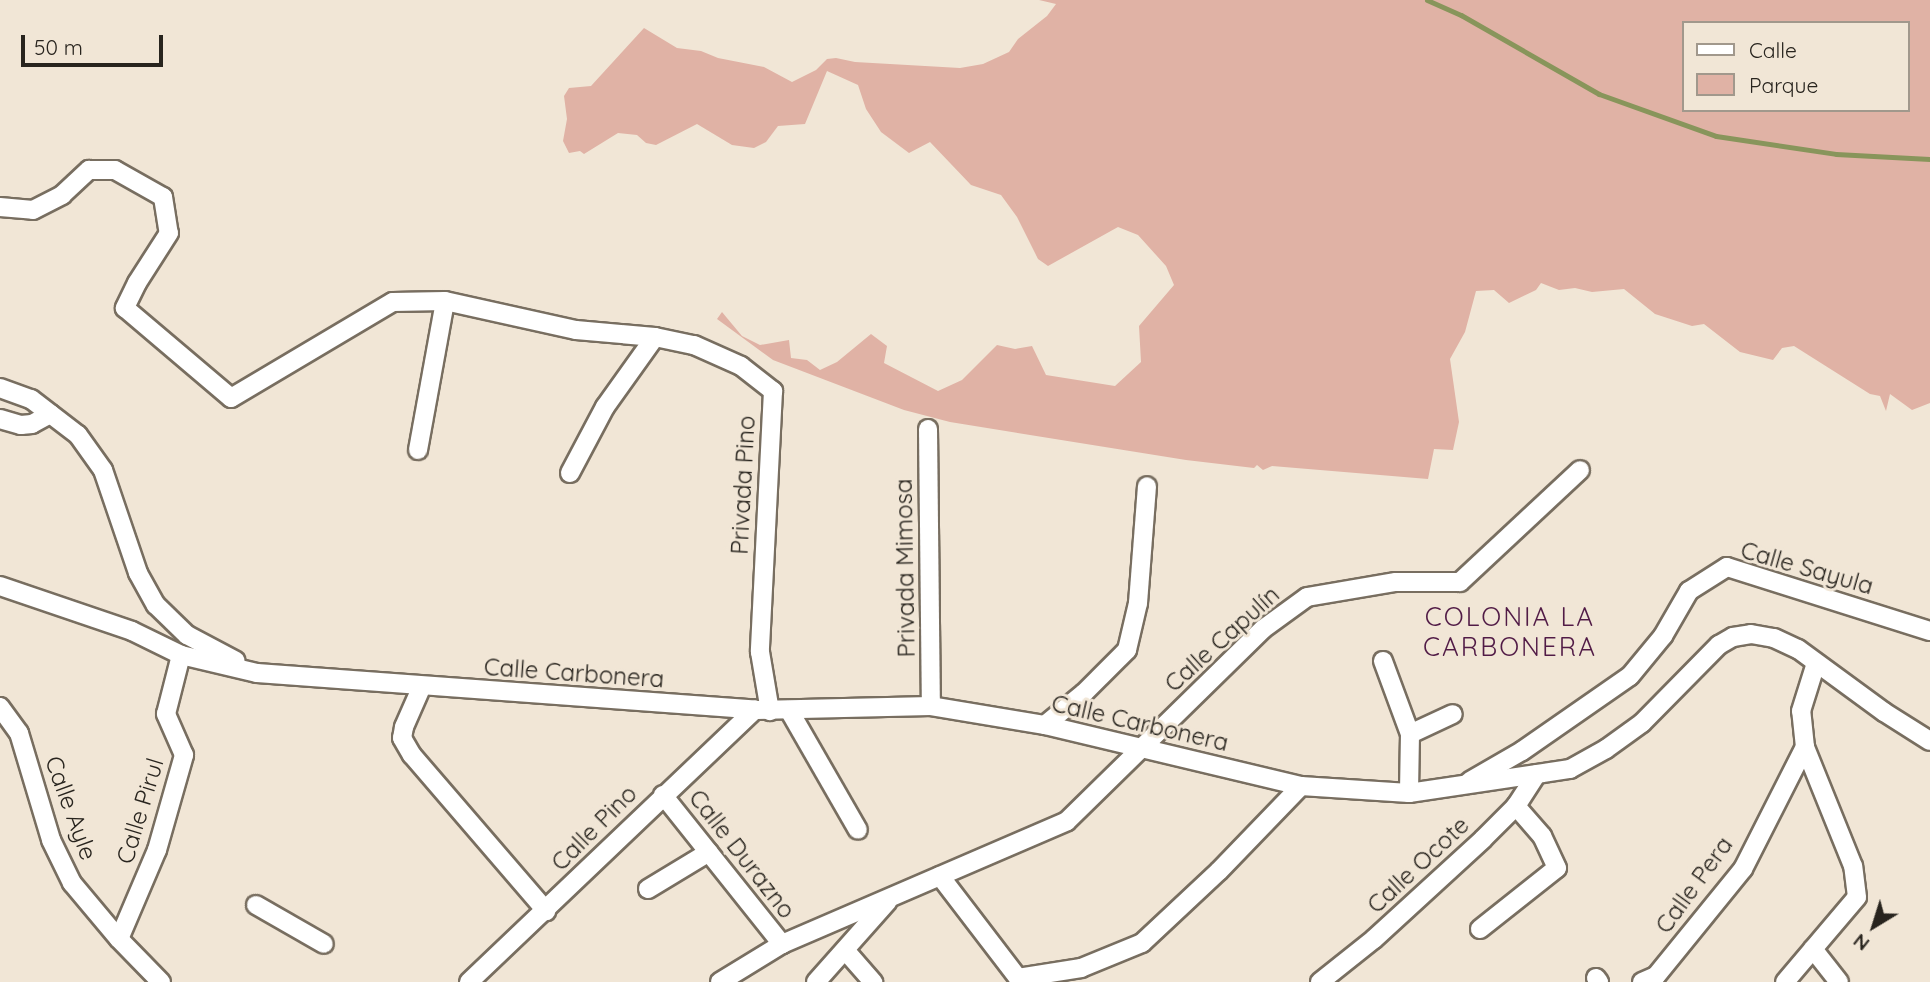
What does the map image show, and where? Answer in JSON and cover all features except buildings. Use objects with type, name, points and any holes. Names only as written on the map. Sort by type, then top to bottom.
[{"type":"street","points":[[0,207],[33,210],[62,195],[89,170],[115,170],[163,197],[169,233],[136,283],[125,308],[231,398],[393,302],[445,301],[576,330],[655,337]]},
{"type":"street","points":[[418,450],[445,301]]},
{"type":"street","points":[[570,473],[605,407],[655,337]]},
{"type":"street","name":"Privada Pino","points":[[655,337],[694,345],[741,366],[773,391],[760,652],[771,710]]},
{"type":"street","points":[[0,388],[31,399],[78,435],[103,470],[138,573],[156,605],[187,635],[257,673]]},
{"type":"street","points":[[0,419],[21,425],[32,424],[50,414]]},
{"type":"street","name":"Privada Mimosa","points":[[928,429],[931,706]]},
{"type":"street","name":"Calle Capulín","points":[[720,982],[782,944],[1067,821],[1263,629],[1307,597],[1396,582],[1460,582],[1580,470]]},
{"type":"street","points":[[1045,724],[1084,693],[1127,650],[1138,603],[1147,486]]},
{"type":"street","name":"Calle Sayula","points":[[1458,787],[1522,751],[1630,676],[1662,636],[1689,591],[1727,567],[1930,631]]},
{"type":"street","name":"Calle Carbonera","points":[[0,586],[132,631],[181,655],[257,673],[771,710],[931,706],[1045,724],[1301,786],[1409,793],[1570,769],[1606,749],[1642,723],[1719,645],[1733,637],[1751,634],[1774,638],[1798,649],[1930,741]]},
{"type":"street","name":"Calle Pirul","points":[[118,939],[157,850],[184,755],[166,714],[181,655]]},
{"type":"street","points":[[1383,662],[1410,734],[1409,793]]},
{"type":"street","points":[[1785,982],[1857,897],[1857,884],[1849,855],[1805,747],[1801,711],[1816,663]]},
{"type":"street","points":[[422,686],[402,738],[412,755],[546,911]]},
{"type":"street","name":"Calle Ayle","points":[[0,707],[19,733],[51,839],[72,883],[118,939],[160,982]]},
{"type":"street","points":[[771,710],[858,830]]},
{"type":"street","name":"Calle Pino","points":[[469,982],[546,911],[663,795],[771,710]]},
{"type":"street","points":[[1410,734],[1453,714]]},
{"type":"street","name":"Calle Pera","points":[[1649,979],[1743,869],[1805,747]]},
{"type":"street","name":"Calle Ocote","points":[[1320,982],[1374,939],[1516,806],[1537,774]]},
{"type":"street","points":[[940,876],[1019,980],[1081,968],[1142,943],[1219,871],[1301,786]]},
{"type":"street","name":"Calle Durazno","points":[[663,795],[782,944]]},
{"type":"street","points":[[1480,929],[1557,868],[1542,836],[1516,806]]},
{"type":"street","points":[[648,889],[709,852]]},
{"type":"street","points":[[816,982],[892,897]]},
{"type":"street","points":[[256,905],[324,944]]},
{"type":"street","points":[[1813,949],[1839,982]]},
{"type":"street","points":[[845,950],[873,982]]},
{"type":"green space","points":[[1039,0],[1930,0],[1930,403],[1912,410],[1890,394],[1886,411],[1880,396],[1870,394],[1794,346],[1782,348],[1773,360],[1740,352],[1704,324],[1692,326],[1655,314],[1624,289],[1592,292],[1575,288],[1559,290],[1541,283],[1536,290],[1509,303],[1494,290],[1476,291],[1465,332],[1450,359],[1459,422],[1453,450],[1434,449],[1428,479],[1272,466],[1263,470],[1257,465],[1254,468],[1186,460],[950,422],[904,410],[773,360],[717,319],[722,312],[742,336],[760,345],[789,340],[791,358],[807,360],[820,370],[837,362],[871,334],[887,346],[884,363],[938,391],[962,380],[997,345],[1015,349],[1032,346],[1046,375],[1115,386],[1141,362],[1139,326],[1174,285],[1166,266],[1138,235],[1118,227],[1048,266],[1038,259],[1017,217],[1001,195],[971,185],[930,142],[909,153],[881,132],[866,109],[858,85],[827,71],[805,124],[778,126],[766,142],[754,148],[732,145],[697,124],[656,145],[646,143],[637,135],[618,133],[584,154],[580,151],[569,153],[563,141],[567,119],[564,96],[569,88],[591,86],[644,28],[677,48],[701,51],[718,58],[764,67],[792,82],[816,70],[827,59],[836,58],[855,62],[960,68],[983,64],[1009,52],[1018,39],[1047,16],[1056,4]]},
{"type":"waterway","points":[[1427,0],[1461,15],[1599,94],[1716,136],[1836,154],[1930,159]]},
{"type":"district","name":"COLONIA LA CARBONERA","points":[[1510,632]]}]
